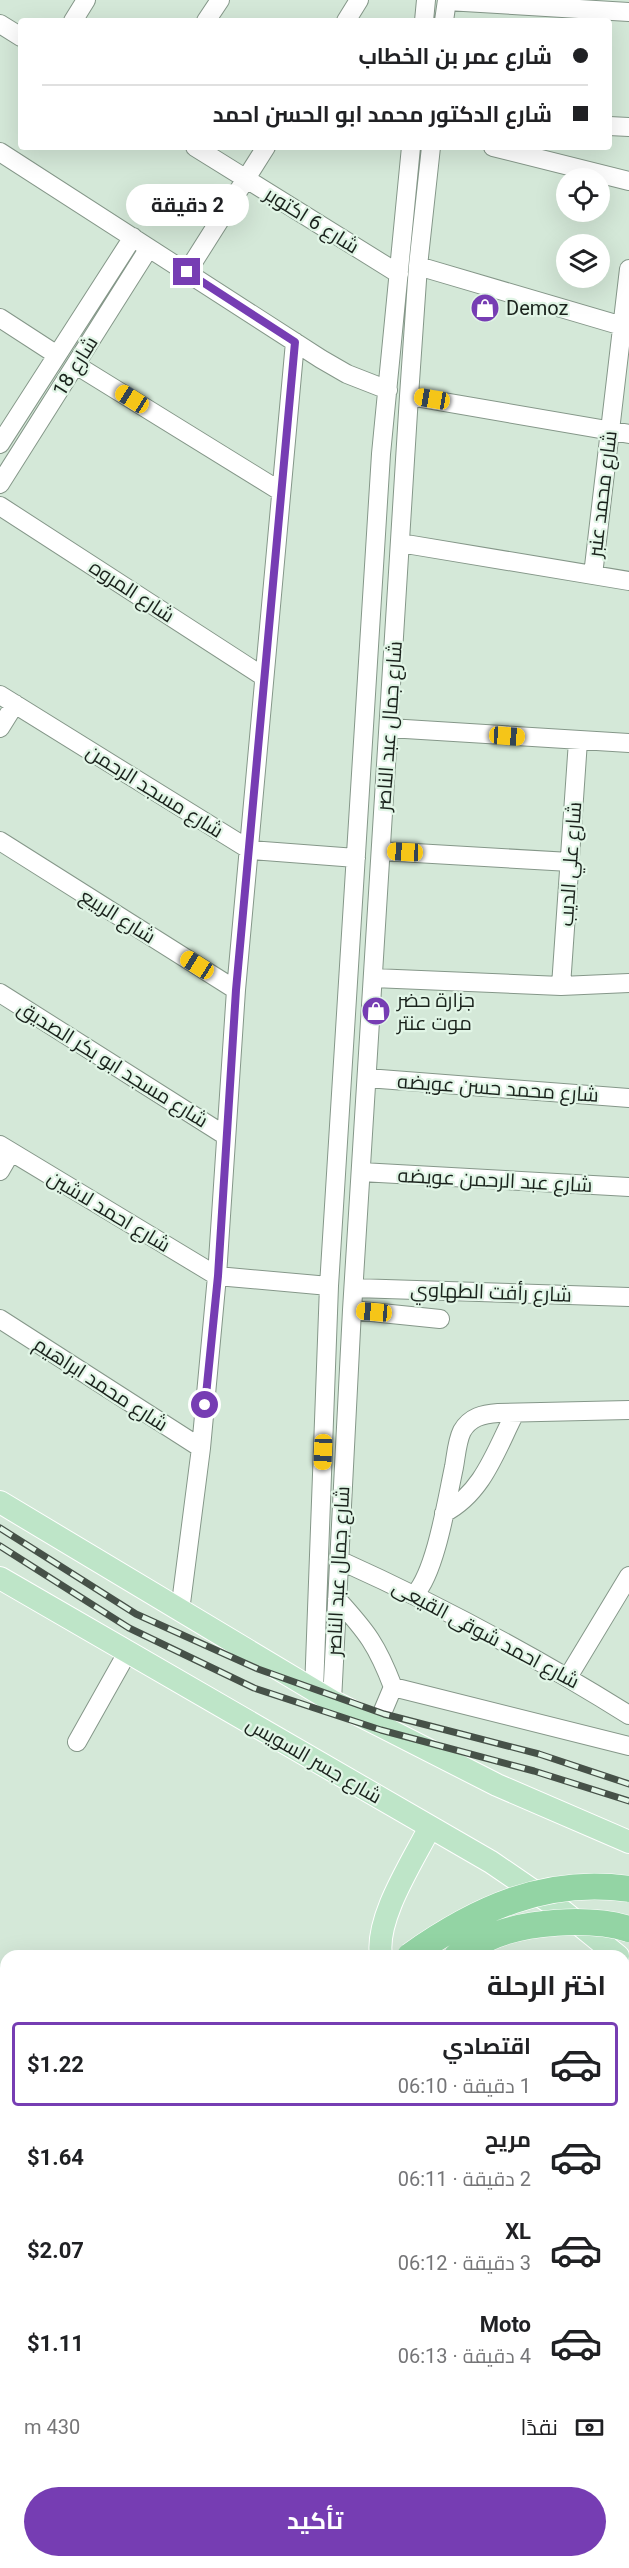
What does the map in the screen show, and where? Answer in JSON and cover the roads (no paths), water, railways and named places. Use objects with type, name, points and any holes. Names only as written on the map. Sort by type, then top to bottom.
[{"type":"highway","points":[[418,1950],[434,1939],[517,1897],[578,1886],[629,1890]]},
{"type":"highway","points":[[467,1950],[487,1938],[534,1926],[579,1922],[629,1929]]},
{"type":"main road","points":[[0,1502],[323,1696],[497,1785],[629,1842]]},
{"type":"main road","name":"شارع جسر السويس","points":[[0,1578],[528,1886],[611,1950]]},
{"type":"main road","points":[[381,1950],[380,1935],[386,1919],[430,1827]]},
{"type":"main road","points":[[598,1939],[629,1924]]},
{"type":"street","points":[[75,18],[86,0]]},
{"type":"street","points":[[208,18],[220,0]]},
{"type":"street","points":[[348,18],[359,0]]},
{"type":"street","points":[[424,18],[426,0]]},
{"type":"street","points":[[444,18],[447,1],[629,12]]},
{"type":"street","points":[[0,24],[18,36]]},
{"type":"street","points":[[612,126],[629,127]]},
{"type":"street","name":"شارع 6 اكتوبر","points":[[200,150],[399,274]]},
{"type":"street","points":[[187,272],[264,150]]},
{"type":"street","name":"شارع جمال عبد الناصر","points":[[323,1696],[329,1286],[388,390],[411,150]]},
{"type":"street","name":"شارع جمال عبد الناصر","points":[[323,1696],[337,1599],[352,1310],[400,543],[418,266],[431,150]]},
{"type":"street","points":[[505,150],[629,181]]},
{"type":"street","points":[[0,152],[347,374],[388,390]]},
{"type":"street","name":"شارع 18","points":[[0,444],[7,416],[57,354],[133,237]]},
{"type":"street","name":"شارع 18","points":[[0,484],[149,248]]},
{"type":"street","points":[[418,266],[626,327]]},
{"type":"street","name":"شارع محمد عنبر","points":[[593,575],[610,431],[626,327],[629,269]]},
{"type":"street","points":[[0,318],[57,354]]},
{"type":"street","points":[[180,1611],[201,1448],[218,1276],[236,990],[295,342]]},
{"type":"street","points":[[76,364],[280,491]]},
{"type":"street","points":[[410,396],[629,434]]},
{"type":"street","name":"شارع المروه","points":[[0,506],[264,677]]},
{"type":"street","points":[[400,543],[629,581]]},
{"type":"street","points":[[0,728],[7,699]]},
{"type":"street","name":"شارع مسجد الرحمن","points":[[7,699],[250,850],[356,858]]},
{"type":"street","points":[[389,729],[629,743]]},
{"type":"street","name":"شارع علي الديب","points":[[561,986],[578,741]]},
{"type":"street","name":"شارع الربيع","points":[[0,841],[236,990]]},
{"type":"street","points":[[381,851],[570,862]]},
{"type":"street","points":[[373,978],[561,986],[629,983]]},
{"type":"street","name":"شارع مسجد ابو بكر الصديق","points":[[0,993],[226,1136]]},
{"type":"street","name":"شارع محمد حسن عويضه","points":[[367,1078],[629,1098]]},
{"type":"street","points":[[0,1171],[6,1149]]},
{"type":"street","name":"شارع احمد لاشين","points":[[6,1149],[218,1276]]},
{"type":"street","name":"شارع عبد الرحمن عويضه","points":[[361,1172],[629,1187]]},
{"type":"street","points":[[218,1276],[329,1286]]},
{"type":"street","name":"شارع رأفت الطهاوي","points":[[354,1288],[629,1297]]},
{"type":"street","points":[[352,1310],[440,1319]]},
{"type":"street","name":"شارع محمد ابراهيم","points":[[0,1319],[201,1448]]},
{"type":"street","points":[[415,1594],[424,1581],[444,1513],[462,1431],[471,1421],[484,1414],[629,1410]]},
{"type":"street","points":[[444,1513],[457,1506],[477,1487],[515,1413]]},
{"type":"street","name":"شارع احمد شوقى القيعى","points":[[339,1560],[415,1594],[568,1677],[629,1715]]},
{"type":"street","points":[[568,1677],[629,1576]]},
{"type":"street","points":[[337,1599],[364,1628],[379,1650],[393,1687],[377,1725]]},
{"type":"street","points":[[77,1742],[127,1653]]},
{"type":"street","points":[[393,1687],[629,1746]]},
{"type":"railway","points":[[0,1528],[136,1614],[258,1669],[384,1714],[539,1754],[629,1784]]},
{"type":"railway","points":[[0,1546],[129,1628],[254,1688],[381,1730],[534,1771],[629,1801]]},
{"type":"place","name":"Demoz","points":[[485,308]]},
{"type":"place","name":"جزارة حضر موت عنتر","points":[[376,1011]]}]
